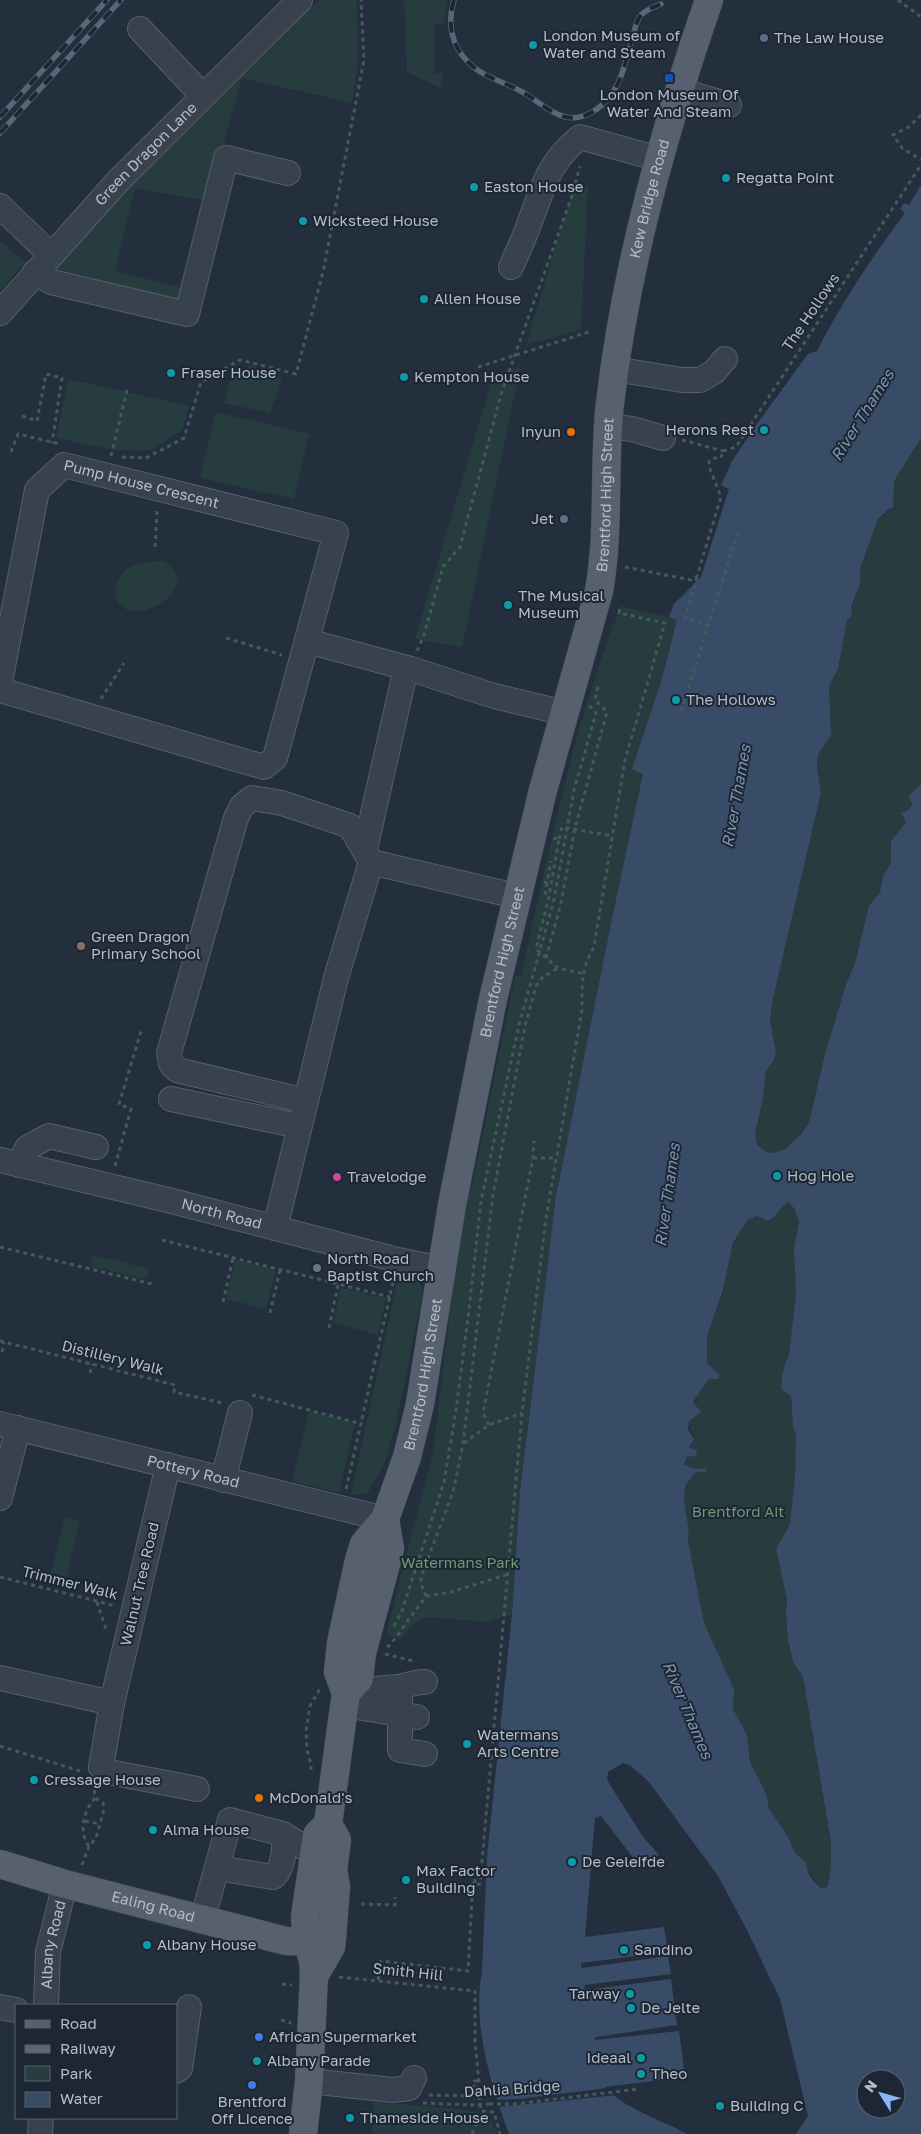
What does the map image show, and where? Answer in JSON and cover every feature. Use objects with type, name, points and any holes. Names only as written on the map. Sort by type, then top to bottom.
[{"type":"main road","name":"Kew Bridge Road","points":[[609,415],[614,369],[633,262],[678,90],[709,0]]},
{"type":"main road","name":"Brentford High Street","points":[[316,1980],[331,1946],[336,1886],[334,1870],[337,1840],[328,1824],[345,1699],[338,1672],[342,1643],[364,1544],[385,1520],[407,1457],[420,1404],[473,1093],[516,896],[543,790],[573,708],[604,563],[609,415]]},
{"type":"main road","name":"Brentford High Street","points":[[303,2134],[309,2081],[316,1980],[313,1960],[307,1942],[306,1917],[317,1835],[328,1824]]},
{"type":"main road","name":"Ealing Road","points":[[0,1864],[73,1877],[202,1921],[286,1941],[307,1942]]},
{"type":"main road","points":[[307,1942],[326,1931],[332,1922]]},
{"type":"street","name":"Green Dragon Lane","points":[[0,313],[119,180],[202,95],[300,0]]},
{"type":"street","points":[[140,29],[202,95]]},
{"type":"street","points":[[678,90],[729,105]]},
{"type":"street","points":[[511,267],[529,226],[544,180],[564,150],[580,136],[659,159]]},
{"type":"street","points":[[35,272],[52,282],[187,314],[226,158],[288,173]]},
{"type":"street","points":[[0,206],[51,255]]},
{"type":"street","points":[[614,369],[682,380],[700,380],[714,372],[725,360]]},
{"type":"street","points":[[609,415],[632,429],[663,438]]},
{"type":"street","name":"Pump House Crescent","points":[[0,682],[37,490],[64,466],[336,533],[275,758],[264,767],[0,690]]},
{"type":"street","points":[[304,651],[409,669],[494,696],[573,708]]},
{"type":"street","points":[[275,1228],[368,855],[409,669]]},
{"type":"street","points":[[306,1101],[177,1070],[171,1064],[170,1053],[236,818],[242,806],[252,798],[282,804],[350,826],[368,855],[516,896]]},
{"type":"street","points":[[171,1099],[299,1126]]},
{"type":"street","points":[[10,1163],[27,1148],[49,1136],[96,1147]]},
{"type":"street","name":"North Road","points":[[10,1163],[109,1186],[398,1260],[442,1269]]},
{"type":"street","points":[[223,1480],[239,1404]]},
{"type":"street","points":[[0,1498],[9,1426]]},
{"type":"street","name":"Pottery Road","points":[[9,1426],[385,1520]]},
{"type":"street","name":"Walnut Tree Road","points":[[168,1465],[112,1703],[102,1767],[109,1772],[196,1789]]},
{"type":"street","points":[[345,1699],[371,1688],[400,1687],[416,1681],[422,1672]]},
{"type":"street","points":[[0,1678],[112,1703]]},
{"type":"street","points":[[400,1687],[408,1715],[400,1750],[425,1754]]},
{"type":"street","points":[[345,1699],[408,1715]]},
{"type":"street","points":[[202,1921],[230,1820],[283,1834],[314,1854]]},
{"type":"street","points":[[217,1868],[274,1877],[279,1870],[285,1841],[283,1834]]},
{"type":"street","name":"Albany Road","points":[[46,2004],[48,1952],[73,1877]]},
{"type":"street","points":[[0,2007],[15,2010]]},
{"type":"street","points":[[178,2070],[180,2068],[189,2007]]},
{"type":"street","points":[[309,2081],[399,2096],[409,2088],[414,2078]]},
{"type":"street","points":[[40,2134],[41,2119]]},
{"type":"path","points":[[103,454],[146,458],[184,438],[201,382],[240,360],[296,374],[323,272],[364,60],[361,0]]},
{"type":"path","points":[[898,0],[921,18]]},
{"type":"path","points":[[921,115],[909,127],[893,135],[902,148],[921,160]]},
{"type":"path","points":[[409,669],[424,635],[443,567],[460,547],[502,391],[573,193],[581,163]]},
{"type":"path","name":"The Hollows","points":[[697,576],[721,497],[710,469],[710,461],[715,458],[721,458],[723,451],[736,447],[921,165]]},
{"type":"path","points":[[478,367],[592,331]]},
{"type":"path","points":[[22,416],[37,421],[46,374],[62,378],[52,443]]},
{"type":"path","points":[[111,456],[127,390]]},
{"type":"path","points":[[11,452],[18,434],[69,446]]},
{"type":"path","points":[[686,441],[723,451]]},
{"type":"path","points":[[155,547],[158,489]]},
{"type":"path","points":[[681,711],[738,532]]},
{"type":"path","points":[[622,566],[691,580],[697,576]]},
{"type":"path","points":[[697,576],[685,618],[708,626]]},
{"type":"path","points":[[378,1980],[381,1962],[468,1971],[473,1878],[475,1885],[480,1884],[522,1413],[546,1218],[582,1010],[586,960],[594,947],[625,760],[665,623],[623,613]]},
{"type":"path","points":[[226,638],[304,651]]},
{"type":"path","points":[[90,716],[124,663]]},
{"type":"path","points":[[546,958],[561,903],[575,828],[607,712],[595,700],[598,684]]},
{"type":"path","points":[[390,1635],[402,1611],[444,1482],[468,1319],[481,1201],[519,1025],[541,953],[554,900],[574,790],[596,713],[594,709],[573,708]]},
{"type":"path","points":[[584,974],[558,968],[536,949],[549,896],[562,827],[612,836]]},
{"type":"path","points":[[554,843],[556,838],[559,839]]},
{"type":"path","points":[[547,883],[545,895],[549,896]]},
{"type":"path","points":[[426,1596],[421,1584],[421,1577],[453,1492],[463,1444],[492,1195],[527,1027],[536,986],[543,977],[558,968]]},
{"type":"path","points":[[109,1186],[131,1109],[120,1104],[142,1028]]},
{"type":"path","points":[[489,1425],[483,1413],[533,1158],[534,1141]]},
{"type":"path","points":[[533,1158],[556,1158]]},
{"type":"path","points":[[162,1240],[390,1298]]},
{"type":"path","points":[[0,1247],[152,1284]]},
{"type":"path","points":[[223,1302],[233,1258]]},
{"type":"path","points":[[341,1509],[362,1424],[398,1260]]},
{"type":"path","points":[[270,1313],[280,1270]]},
{"type":"path","points":[[329,1328],[338,1285]]},
{"type":"path","points":[[2,1342],[2,1352]]},
{"type":"path","name":"Distillery Walk","points":[[2,1342],[175,1385],[174,1392],[239,1404]]},
{"type":"path","points":[[90,1373],[92,1364]]},
{"type":"path","points":[[239,1404],[362,1424]]},
{"type":"path","points":[[463,1444],[489,1425],[522,1413]]},
{"type":"path","points":[[422,1672],[380,1652],[391,1644],[426,1596],[451,1592],[509,1574]]},
{"type":"path","name":"Trimmer Walk","points":[[0,1577],[134,1611]]},
{"type":"path","points":[[96,1602],[109,1636]]},
{"type":"path","points":[[309,1757],[306,1750],[306,1731],[310,1706],[315,1698]]},
{"type":"path","points":[[0,1746],[88,1773]]},
{"type":"path","points":[[73,1877],[89,1846],[96,1838],[100,1824],[104,1809],[103,1803],[95,1798],[90,1804],[84,1821],[83,1838],[89,1846]]},
{"type":"path","points":[[84,1821],[100,1824]]},
{"type":"path","points":[[361,1904],[395,1904],[395,1898]]},
{"type":"path","name":"Smith Hill","points":[[282,1984],[316,1980],[378,1980],[475,1991],[474,2042],[479,2080]]},
{"type":"path","points":[[281,2020],[292,2023]]},
{"type":"path","points":[[473,2097],[474,2081],[479,2080],[478,2096],[481,2111],[494,2112],[500,2134]]},
{"type":"path","name":"Dahlia Bridge","points":[[399,2096],[470,2105],[514,2104],[639,2089]]},
{"type":"path","points":[[399,2096],[478,2096]]},
{"type":"path","points":[[472,2134],[476,2125],[482,2120]]},
{"type":"green space","points":[[320,0],[357,0],[358,60],[352,103],[242,78],[208,201],[135,188],[115,271],[187,289],[175,300],[51,270],[125,186],[298,18]]},
{"type":"green space","points":[[404,0],[448,0],[443,23],[435,25],[434,73],[443,74],[441,88],[407,72]]},
{"type":"green space","points":[[574,186],[588,186],[581,330],[526,345]]},
{"type":"green space","points":[[0,241],[25,262],[0,291]]},
{"type":"green space","points":[[250,365],[282,377],[270,413],[224,403],[229,382]]},
{"type":"green space","points":[[520,368],[462,647],[415,639],[494,373]]},
{"type":"green space","points":[[68,379],[189,406],[182,430],[152,450],[113,450],[56,438]]},
{"type":"green space","points":[[216,412],[309,434],[294,499],[200,478]]},
{"type":"green space","points":[[921,438],[921,784],[908,797],[912,803],[906,822],[891,841],[891,863],[883,876],[880,892],[869,906],[855,963],[846,984],[825,1054],[809,1122],[795,1141],[778,1153],[768,1153],[757,1145],[755,1133],[763,1099],[766,1071],[774,1060],[776,1052],[770,1021],[772,1003],[821,793],[817,767],[818,755],[831,735],[829,686],[838,669],[847,620],[860,584],[859,568],[878,519],[893,508],[893,481]]},
{"type":"green space","points":[[163,561],[173,568],[178,579],[174,590],[167,598],[148,610],[133,611],[120,605],[115,594],[117,583],[123,573],[139,563]]},
{"type":"green space","name":"Watermans Park","points":[[621,606],[677,619],[661,682],[633,768],[644,774],[615,904],[556,1196],[520,1492],[512,1614],[489,1622],[426,1617],[418,1620],[400,1639],[386,1634],[433,1452],[459,1237],[477,1163],[515,976],[521,976],[552,835],[589,696]]},
{"type":"green space","name":"Brentford Ait","points":[[788,1202],[794,1208],[799,1221],[794,1249],[796,1294],[789,1354],[784,1367],[782,1389],[790,1396],[793,1427],[796,1435],[795,1476],[790,1524],[776,1549],[787,1600],[788,1641],[793,1662],[803,1677],[831,1842],[831,1865],[828,1886],[822,1889],[806,1870],[806,1862],[795,1853],[788,1837],[769,1808],[766,1793],[750,1762],[747,1735],[733,1709],[734,1689],[704,1623],[688,1540],[689,1533],[684,1498],[684,1492],[689,1480],[696,1472],[706,1472],[707,1469],[695,1469],[684,1464],[687,1457],[696,1456],[697,1451],[689,1447],[694,1440],[690,1420],[694,1402],[698,1394],[717,1371],[707,1363],[706,1339],[720,1303],[735,1240],[748,1219],[757,1216],[769,1221]]},
{"type":"green space","points":[[93,1255],[146,1268],[149,1273],[145,1279],[91,1266]]},
{"type":"green space","points":[[235,1260],[276,1270],[266,1309],[226,1299]]},
{"type":"green space","points":[[400,1268],[416,1276],[423,1292],[395,1428],[384,1464],[367,1494],[351,1495]]},
{"type":"green space","points":[[341,1288],[386,1298],[378,1335],[333,1323]]},
{"type":"green space","points":[[309,1411],[355,1422],[339,1493],[292,1481]]},
{"type":"green space","points":[[65,1518],[80,1521],[64,1587],[48,1583]]},
{"type":"green space","points":[[374,2102],[459,2109],[488,2114],[497,2134],[372,2134]]},
{"type":"water","name":"River Thames","points":[[921,185],[921,438],[894,481],[893,508],[889,509],[878,519],[860,568],[860,584],[851,607],[852,616],[847,620],[838,669],[829,686],[831,735],[818,755],[817,767],[821,793],[772,1003],[770,1021],[776,1052],[774,1060],[766,1071],[763,1099],[755,1133],[757,1145],[768,1153],[778,1152],[786,1148],[801,1134],[809,1122],[825,1054],[846,984],[855,963],[869,906],[880,892],[883,876],[891,863],[891,841],[906,822],[901,813],[910,809],[912,803],[908,797],[921,784],[921,2134],[796,2134],[808,2116],[780,1999],[746,1928],[718,1876],[649,1782],[630,1765],[623,1763],[608,1772],[607,1780],[643,1837],[659,1855],[641,1868],[601,1816],[595,1818],[585,1937],[664,1927],[668,1952],[581,1963],[581,1966],[582,1968],[668,1956],[671,1974],[585,1985],[584,1988],[585,1990],[671,1979],[677,2025],[596,2037],[595,2040],[679,2031],[685,2077],[605,2087],[622,2102],[687,2134],[509,2134],[490,2075],[481,2034],[479,2013],[487,1857],[512,1614],[520,1492],[556,1196],[643,774],[632,769],[661,682],[677,620],[669,617],[674,604],[701,577],[729,489],[721,485],[732,461],[808,354],[817,351],[858,280],[905,213],[900,209],[904,203],[909,205]],"holes":[[[788,1202],[794,1208],[799,1221],[794,1249],[796,1294],[789,1354],[784,1367],[781,1385],[782,1389],[791,1397],[793,1427],[796,1435],[795,1476],[790,1524],[776,1549],[787,1600],[788,1640],[793,1662],[803,1677],[831,1842],[831,1865],[828,1886],[822,1889],[811,1877],[807,1870],[806,1862],[795,1853],[788,1837],[769,1808],[766,1793],[750,1762],[747,1735],[733,1709],[734,1689],[704,1623],[688,1540],[689,1533],[684,1498],[684,1492],[689,1480],[696,1472],[706,1472],[707,1469],[695,1469],[684,1464],[687,1457],[696,1456],[697,1451],[689,1447],[694,1440],[688,1429],[689,1421],[701,1412],[693,1402],[709,1379],[718,1379],[720,1375],[707,1363],[707,1337],[723,1290],[733,1243],[747,1220],[757,1216],[768,1221]]]},
{"type":"pier","points":[[639,2084],[610,2089],[617,2095],[497,2107],[495,2100],[519,2099]]},
{"type":"railway","points":[[0,117],[107,0]]},
{"type":"railway","points":[[0,133],[121,0]]},
{"type":"railway","points":[[454,0],[451,17],[452,34],[458,49],[469,63],[482,73],[522,92],[553,112],[569,118],[587,115],[597,109],[612,94],[621,76],[638,20],[646,11],[661,4]]},
{"type":"place","name":"The Law House","points":[[764,38]]},
{"type":"place","name":"London Museum of Water and Steam","points":[[533,45]]},
{"type":"place","name":"London Museum Of Water And Steam","points":[[669,78]]},
{"type":"place","name":"Regatta Point","points":[[726,178]]},
{"type":"place","name":"Easton House","points":[[474,187]]},
{"type":"place","name":"Wicksteed House","points":[[303,221]]},
{"type":"place","name":"Allen House","points":[[424,299]]},
{"type":"place","name":"Fraser House","points":[[171,373]]},
{"type":"place","name":"Kempton House","points":[[404,377]]},
{"type":"place","name":"Herons Rest","points":[[764,430]]},
{"type":"place","name":"Inyun","points":[[571,432]]},
{"type":"place","name":"Jet","points":[[564,519]]},
{"type":"place","name":"The Musical Museum","points":[[508,605]]},
{"type":"place","name":"The Hollows","points":[[676,700]]},
{"type":"place","name":"Green Dragon Primary School","points":[[81,946]]},
{"type":"place","name":"Hog Hole","points":[[777,1176]]},
{"type":"place","name":"Travelodge","points":[[337,1177]]},
{"type":"place","name":"North Road Baptist Church","points":[[317,1268]]},
{"type":"place","name":"Watermans Arts Centre","points":[[467,1744]]},
{"type":"place","name":"Cressage House","points":[[34,1780]]},
{"type":"place","name":"McDonald's","points":[[259,1798]]},
{"type":"place","name":"Alma House","points":[[153,1830]]},
{"type":"place","name":"De Geleifde","points":[[572,1862]]},
{"type":"place","name":"Max Factor Building","points":[[406,1880]]},
{"type":"place","name":"Albany House","points":[[147,1945]]},
{"type":"place","name":"Sandino","points":[[624,1950]]},
{"type":"place","name":"Tarway","points":[[630,1994]]},
{"type":"place","name":"De Jelte","points":[[631,2008]]},
{"type":"place","name":"African Supermarket","points":[[259,2037]]},
{"type":"place","name":"Ideaal","points":[[641,2058]]},
{"type":"place","name":"Albany Parade","points":[[257,2061]]},
{"type":"place","name":"Theo","points":[[641,2074]]},
{"type":"place","name":"Brentford Off Licence","points":[[252,2085]]},
{"type":"place","name":"Building C","points":[[720,2106]]},
{"type":"place","name":"Thameside House","points":[[350,2118]]}]
